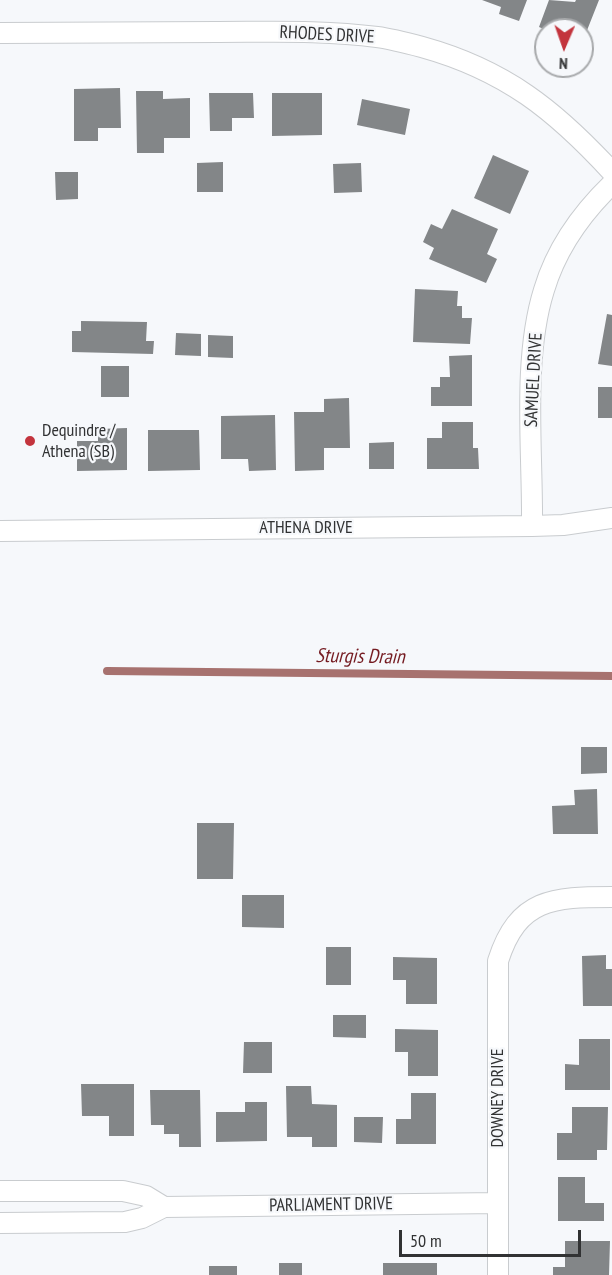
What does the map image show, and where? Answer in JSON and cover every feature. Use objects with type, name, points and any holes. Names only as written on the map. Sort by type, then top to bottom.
[{"type":"street","name":"RHODES DRIVE","points":[[0,33],[264,32],[380,37],[433,50],[473,64],[517,87],[571,129],[612,172]]},
{"type":"street","name":"SAMUEL DRIVE","points":[[532,526],[531,367],[542,297],[554,264],[570,234],[597,198],[612,184]]},
{"type":"street","name":"ATHENA DRIVE","points":[[0,531],[532,526],[563,525],[612,518]]},
{"type":"street","name":"DOWNEY DRIVE","points":[[498,1275],[498,962],[505,941],[515,925],[533,909],[568,897],[612,897]]},
{"type":"street","name":"PARLIAMENT DRIVE","points":[[0,1191],[123,1191],[146,1197],[164,1207]]},
{"type":"street","name":"PARLIAMENT DRIVE","points":[[0,1223],[125,1222],[142,1218],[164,1207],[498,1203]]},
{"type":"building","points":[[482,0],[527,0],[519,21],[499,14],[501,7]]},
{"type":"building","points":[[549,0],[575,2],[576,0],[599,0],[592,18],[542,18]]},
{"type":"building","points":[[120,88],[121,128],[98,128],[98,141],[74,141],[74,89]]},
{"type":"building","points":[[136,91],[163,91],[163,99],[190,98],[190,138],[164,138],[164,153],[137,153]]},
{"type":"building","points":[[209,93],[253,93],[254,118],[232,118],[232,131],[210,131]]},
{"type":"building","points":[[272,93],[322,93],[322,135],[272,136]]},
{"type":"building","points":[[362,99],[410,109],[405,135],[357,125]]},
{"type":"building","points":[[493,155],[529,171],[510,214],[474,198]]},
{"type":"building","points":[[223,162],[223,192],[197,192],[197,163]]},
{"type":"building","points":[[361,163],[362,192],[334,193],[333,164]]},
{"type":"building","points":[[55,172],[78,172],[78,199],[56,200]]},
{"type":"building","points":[[452,209],[498,229],[487,254],[497,259],[486,283],[429,259],[434,248],[423,242],[431,224],[442,229]]},
{"type":"building","points":[[415,289],[458,291],[457,306],[462,306],[462,318],[472,318],[470,344],[413,342]]},
{"type":"building","points":[[607,314],[612,315],[612,366],[598,364]]},
{"type":"building","points":[[81,321],[147,322],[146,341],[154,341],[153,354],[72,352],[72,331],[81,331]]},
{"type":"building","points":[[176,333],[201,334],[201,356],[175,355]]},
{"type":"building","points":[[208,335],[233,336],[233,358],[208,357]]},
{"type":"building","points":[[472,355],[472,406],[431,406],[431,387],[440,387],[440,377],[450,377],[449,356]]},
{"type":"building","points":[[101,366],[129,366],[129,397],[101,397]]},
{"type":"building","points":[[598,387],[612,387],[612,418],[598,418]]},
{"type":"building","points":[[349,398],[350,448],[324,448],[324,470],[295,471],[294,412],[324,412],[324,399]]},
{"type":"building","points":[[275,415],[276,470],[249,471],[248,459],[221,459],[221,416]]},
{"type":"building","points":[[442,422],[473,422],[473,448],[478,448],[479,469],[427,469],[427,438],[442,438]]},
{"type":"building","points":[[127,428],[127,470],[77,471],[77,441],[98,441],[98,429]]},
{"type":"building","points":[[148,430],[199,430],[200,470],[148,471]]},
{"type":"building","points":[[394,442],[394,469],[369,469],[369,443]]},
{"type":"building","points":[[581,747],[607,747],[607,773],[581,774]]},
{"type":"building","points":[[597,789],[598,834],[553,834],[552,806],[575,805],[574,790]]},
{"type":"building","points":[[197,823],[234,823],[233,879],[197,879]]},
{"type":"building","points":[[242,895],[284,895],[284,928],[242,927]]},
{"type":"building","points":[[326,947],[351,947],[351,985],[326,985]]},
{"type":"building","points":[[606,955],[606,969],[612,969],[612,1006],[583,1006],[582,956]]},
{"type":"building","points":[[393,957],[437,958],[437,1004],[406,1004],[406,980],[393,980]]},
{"type":"building","points":[[333,1015],[366,1015],[366,1038],[333,1037]]},
{"type":"building","points":[[395,1029],[438,1030],[438,1076],[408,1076],[408,1052],[395,1052]]},
{"type":"building","points":[[579,1039],[610,1039],[610,1090],[565,1090],[565,1064],[579,1065]]},
{"type":"building","points":[[244,1042],[272,1042],[272,1073],[243,1073]]},
{"type":"building","points":[[81,1084],[134,1084],[134,1136],[109,1136],[109,1116],[82,1116]]},
{"type":"building","points":[[286,1086],[311,1086],[312,1104],[337,1105],[337,1147],[312,1147],[312,1137],[287,1137]]},
{"type":"building","points":[[150,1090],[200,1090],[201,1147],[179,1147],[179,1134],[164,1134],[164,1125],[151,1125]]},
{"type":"building","points":[[411,1093],[436,1093],[436,1144],[396,1144],[396,1119],[411,1119]]},
{"type":"building","points":[[245,1102],[267,1102],[267,1141],[216,1142],[216,1112],[245,1112]]},
{"type":"building","points":[[572,1107],[608,1107],[607,1150],[597,1150],[597,1160],[557,1160],[557,1133],[572,1133]]},
{"type":"building","points":[[354,1117],[383,1117],[382,1143],[354,1142]]},
{"type":"building","points":[[558,1177],[585,1177],[585,1203],[604,1203],[604,1221],[558,1221]]},
{"type":"building","points":[[565,1241],[610,1241],[609,1275],[553,1275],[553,1267],[565,1267]]},
{"type":"building","points":[[279,1263],[302,1263],[302,1275],[279,1275]]},
{"type":"building","points":[[383,1263],[437,1263],[437,1275],[383,1275]]},
{"type":"building","points":[[209,1266],[237,1266],[237,1275],[209,1275]]},
{"type":"waterway","name":"Sturgis Drain","points":[[107,671],[612,676]]},
{"type":"place","name":"Dequindre / Athena (SB)","points":[[30,441]]}]
